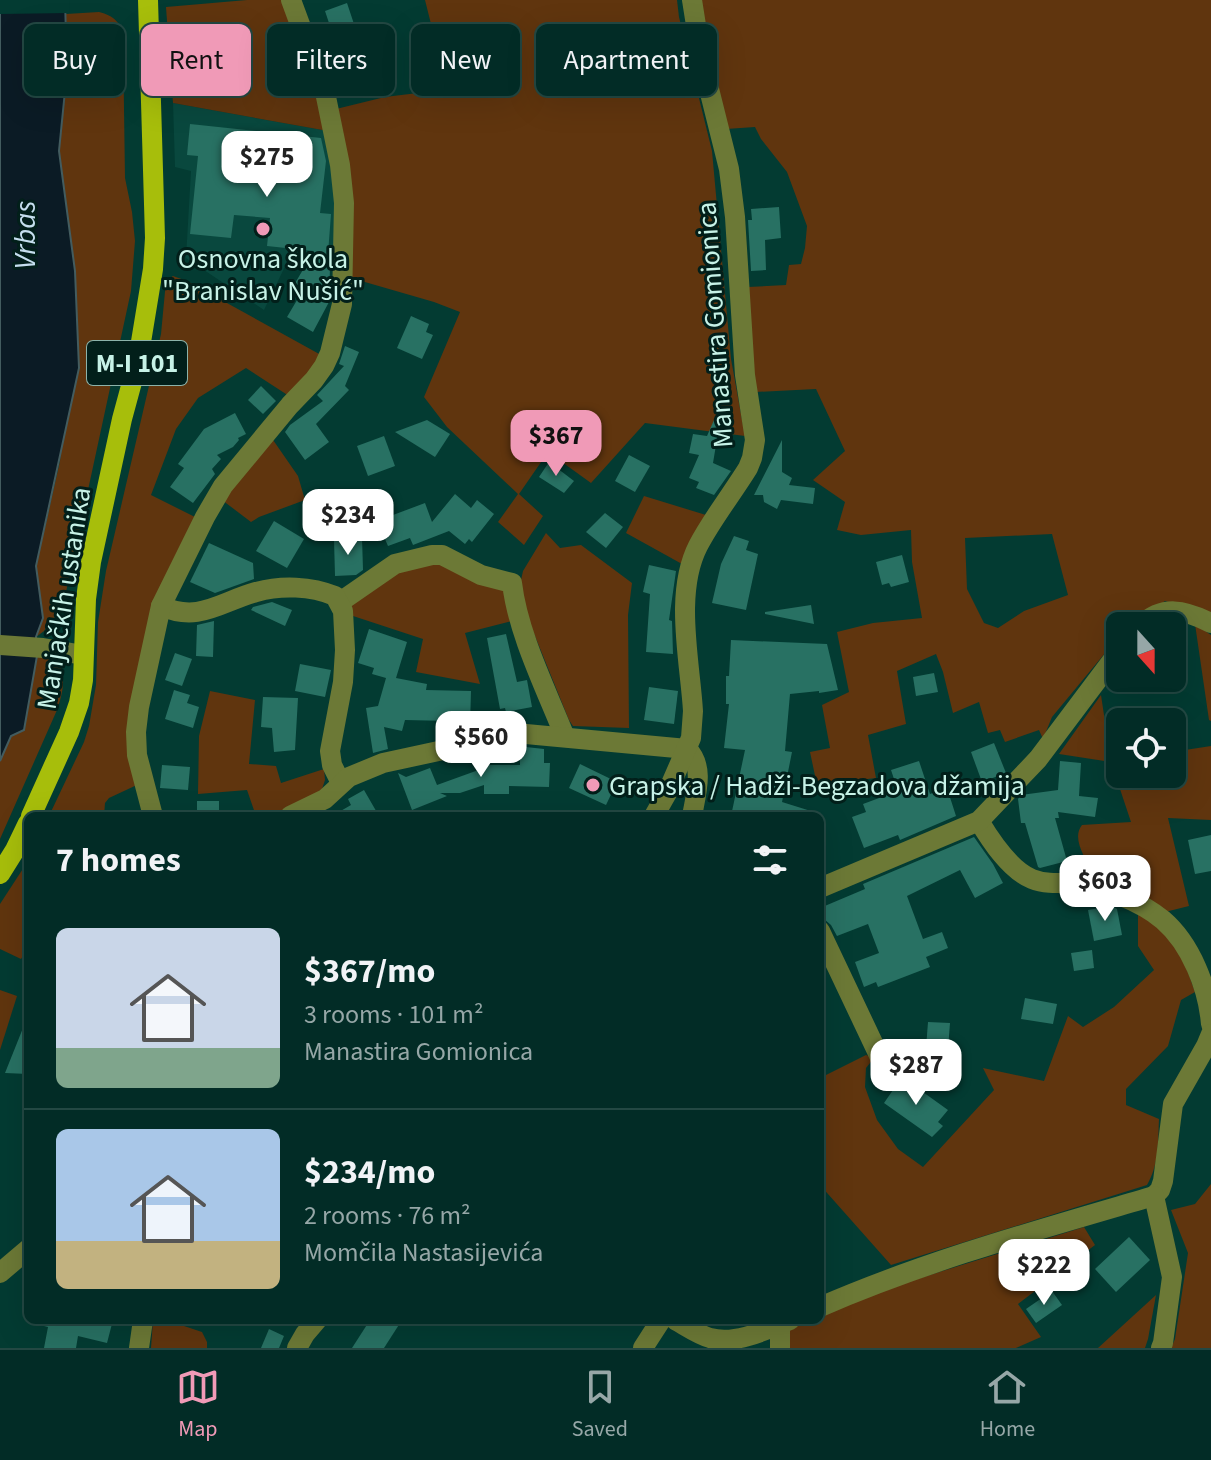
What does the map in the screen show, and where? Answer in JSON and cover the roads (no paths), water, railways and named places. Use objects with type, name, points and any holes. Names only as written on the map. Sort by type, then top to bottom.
[{"type":"main road","name":"Manjačkih ustanika","points":[[33,812],[75,718],[83,680],[86,599],[91,562],[138,360],[153,269],[155,238],[148,0]]},
{"type":"main road","points":[[0,874],[24,831]]},
{"type":"street","points":[[152,812],[137,755],[136,732],[161,606],[223,486],[324,366],[342,304],[344,219],[340,165],[325,92],[291,0]]},
{"type":"street","name":"Manastira Gomionica","points":[[656,812],[691,738],[693,720],[685,593],[690,570],[697,548],[748,468],[755,440],[745,375],[729,169],[701,57],[692,0]]},
{"type":"street","points":[[340,602],[395,564],[432,555],[442,555],[481,575],[512,583],[514,604],[565,737]]},
{"type":"street","points":[[161,606],[177,612],[206,611],[272,588],[296,587],[335,596],[343,611],[345,650],[343,682],[330,751],[332,765],[341,783]]},
{"type":"street","points":[[1186,612],[1211,623]]},
{"type":"street","points":[[0,645],[83,655]]},
{"type":"street","points":[[824,886],[979,821],[1038,759],[1106,669]]},
{"type":"street","points":[[298,812],[325,799],[341,783],[383,763],[526,734],[687,749],[695,758],[698,775],[693,812]]},
{"type":"street","points":[[979,821],[998,851],[1026,876],[1055,884],[1098,885],[1145,907],[1164,921],[1180,938],[1197,971],[1211,1024]]},
{"type":"street","points":[[824,939],[883,1064]]},
{"type":"street","points":[[824,1305],[898,1276],[1154,1196],[1163,1181],[1173,1104],[1211,1034]]},
{"type":"street","points":[[1154,1196],[1172,1277],[1161,1348]]},
{"type":"street","points":[[0,1273],[24,1252]]},
{"type":"street","points":[[139,1348],[142,1324]]},
{"type":"street","points":[[297,1348],[314,1324]]},
{"type":"street","points":[[643,1348],[658,1324]]},
{"type":"street","points":[[683,1324],[708,1337],[724,1340],[752,1335],[780,1324]]},
{"type":"street","points":[[780,1348],[785,1324]]},
{"type":"water","name":"Vrbas","points":[[0,0],[65,0],[66,24],[24,24],[24,96],[64,96],[59,151],[75,271],[79,368],[36,566],[43,618],[36,637],[37,656],[24,730],[11,736],[0,761]]},
{"type":"place","name":"Osnovna škola \"Branislav Nušić\"","points":[[263,229]]},
{"type":"place","name":"Grapska / Hadži-Begzadova džamija","points":[[593,785]]}]
